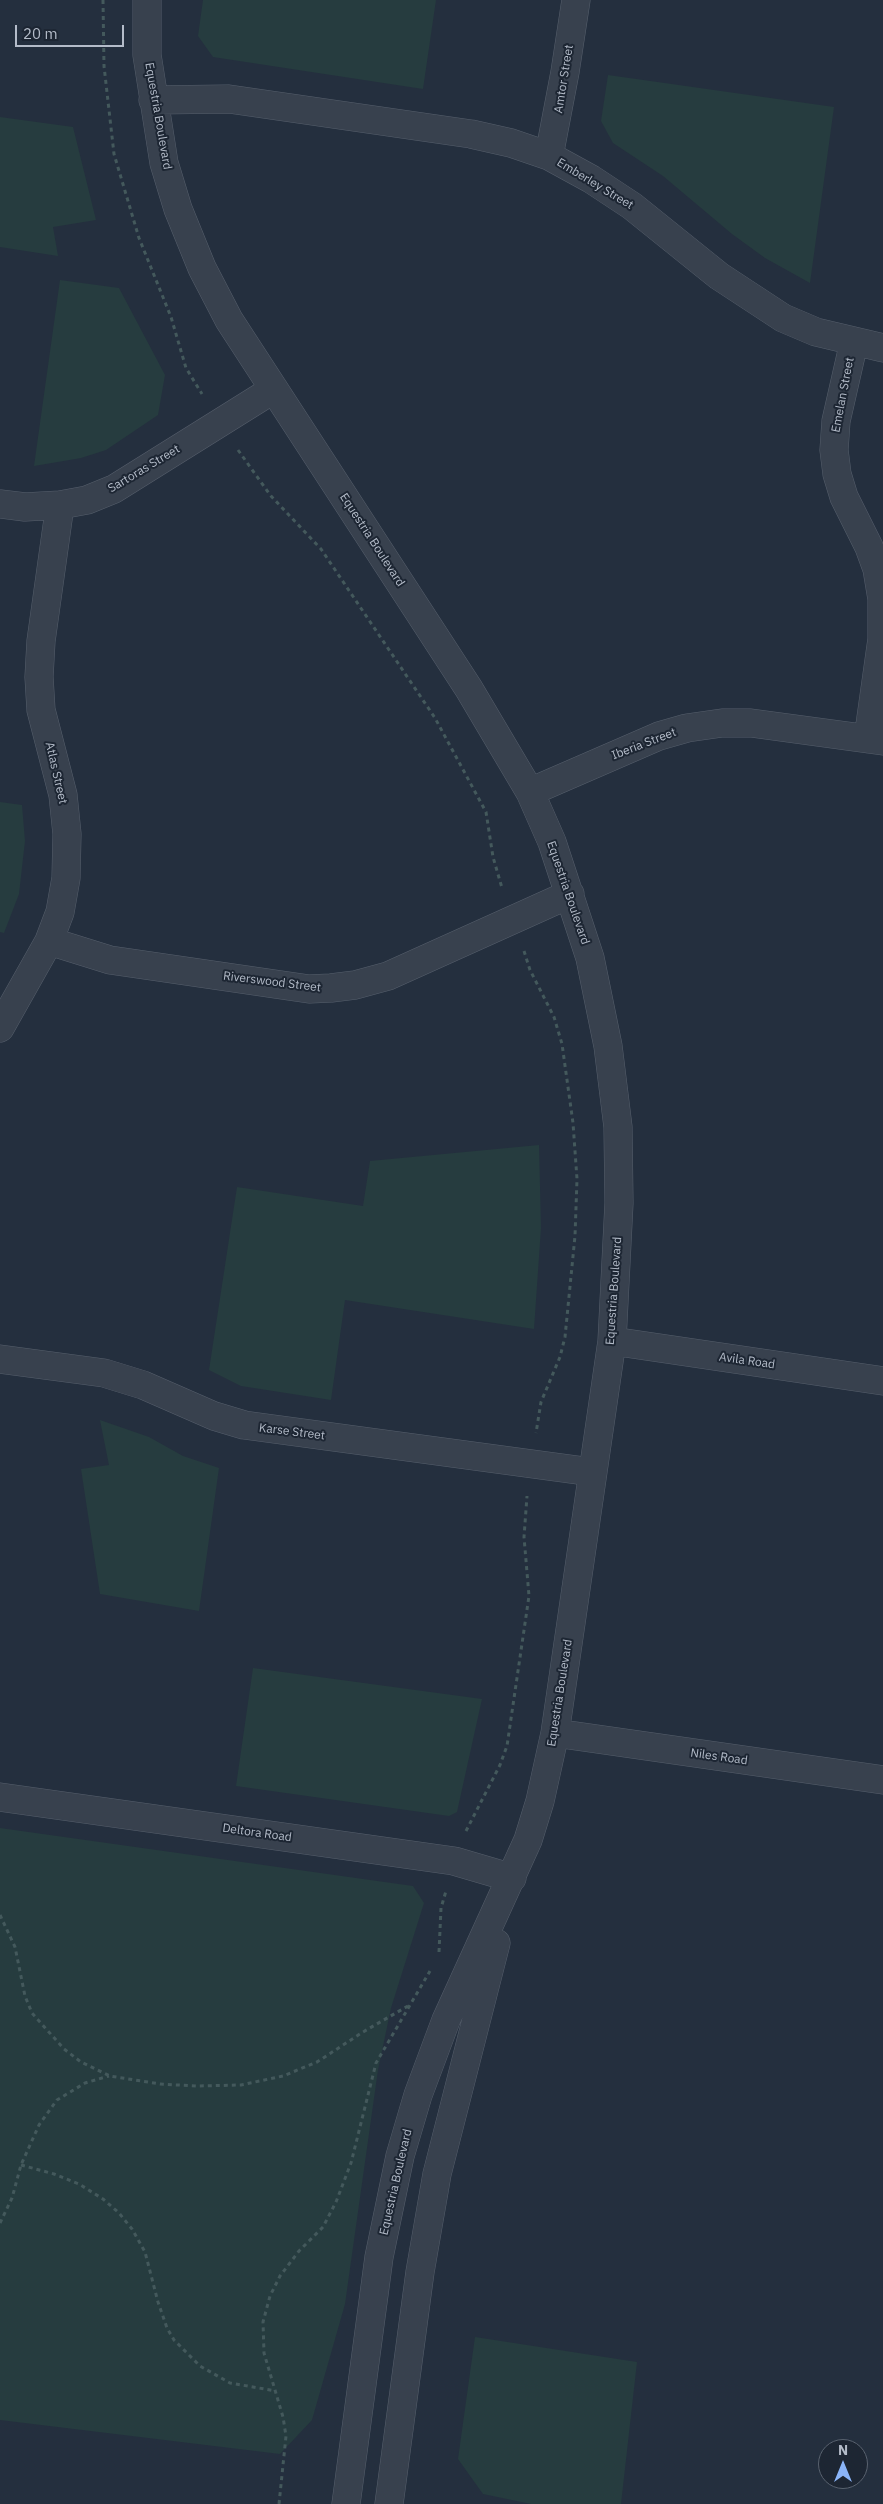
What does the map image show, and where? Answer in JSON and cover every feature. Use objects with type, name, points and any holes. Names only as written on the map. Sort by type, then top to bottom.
[{"type":"street","name":"Equestria Boulevard","points":[[147,0],[147,56],[164,162],[178,209],[202,268],[229,320],[469,689],[530,792],[552,842],[570,894],[594,978],[608,1046],[618,1127],[620,1203],[612,1341],[555,1733],[540,1801],[528,1840],[446,2020],[418,2095],[400,2156],[390,2195],[379,2257],[346,2504]]},
{"type":"street","name":"Amtor Street","points":[[549,156],[576,0]]},
{"type":"street","name":"Emberley Street","points":[[153,100],[229,99],[462,132],[511,143],[549,156],[591,179],[632,206],[718,276],[783,318],[811,330],[883,348]]},
{"type":"street","name":"Emelan Street","points":[[854,342],[837,412],[834,450],[837,474],[844,497],[869,547],[877,569],[882,599],[882,639],[876,740]]},
{"type":"street","name":"Sartoras Street","points":[[0,504],[25,506],[60,505],[87,500],[114,489],[274,389]]},
{"type":"street","name":"Atlas Street","points":[[0,1028],[49,941],[61,906],[66,878],[67,834],[62,795],[42,710],[39,677],[40,641],[60,505]]},
{"type":"street","name":"Iberia Street","points":[[530,792],[659,736],[687,728],[722,723],[751,723],[876,740]]},
{"type":"street","name":"Riverswood Street","points":[[49,941],[110,960],[309,989],[331,988],[355,985],[388,976],[570,894]]},
{"type":"street","name":"Avila Road","points":[[612,1341],[883,1380]]},
{"type":"street","name":"Karse Street","points":[[0,1359],[104,1373],[143,1385],[214,1416],[244,1426],[592,1472]]},
{"type":"street","name":"Niles Road","points":[[555,1733],[883,1780]]},
{"type":"street","name":"Deltora Road","points":[[0,1797],[454,1862],[512,1878]]},
{"type":"street","name":"Equestria Boulevard","points":[[390,2504],[420,2272],[437,2174],[512,1878]]},
{"type":"path","points":[[437,1956],[440,1950],[443,1903]]},
{"type":"path","points":[[0,1915],[15,1947],[25,1996],[32,2013],[64,2049],[81,2062],[110,2076],[160,2084],[196,2086],[240,2085],[283,2076],[317,2062],[362,2032],[409,2005]]},
{"type":"path","points":[[279,2504],[286,2436],[276,2391],[264,2354],[262,2322],[270,2296],[280,2276],[299,2251],[323,2227],[336,2202],[351,2163],[376,2063],[431,1968]]},
{"type":"path","points":[[0,2223],[12,2198],[21,2165],[39,2125],[57,2100],[84,2083],[110,2076]]},
{"type":"path","points":[[21,2165],[54,2174],[79,2184],[103,2199],[119,2213],[132,2229],[145,2252],[167,2328],[174,2340],[200,2366],[230,2383],[276,2391]]},
{"type":"green space","points":[[203,0],[436,0],[423,89],[213,57],[198,36]]},
{"type":"green space","points":[[608,75],[834,107],[810,283],[765,258],[732,234],[663,176],[613,143],[601,121]]},
{"type":"green space","points":[[0,117],[73,127],[96,220],[53,227],[58,256],[0,247]]},
{"type":"green space","points":[[60,280],[119,288],[165,375],[158,415],[106,450],[81,458],[34,466]]},
{"type":"green space","points":[[0,802],[22,805],[25,841],[19,894],[4,933],[0,932]]},
{"type":"green space","points":[[539,1145],[541,1228],[534,1329],[345,1300],[331,1400],[241,1386],[209,1370],[237,1187],[363,1206],[370,1161]]},
{"type":"green space","points":[[100,1420],[149,1437],[183,1456],[219,1468],[199,1611],[100,1594],[81,1469],[109,1465]]},
{"type":"green space","points":[[253,1668],[482,1699],[457,1812],[449,1816],[236,1786]]},
{"type":"green space","points":[[0,1828],[413,1886],[424,1903],[391,2008],[378,2070],[345,2304],[312,2420],[280,2454],[0,2420]]},
{"type":"green space","points":[[475,2337],[637,2362],[621,2504],[531,2504],[483,2494],[458,2459]]}]
